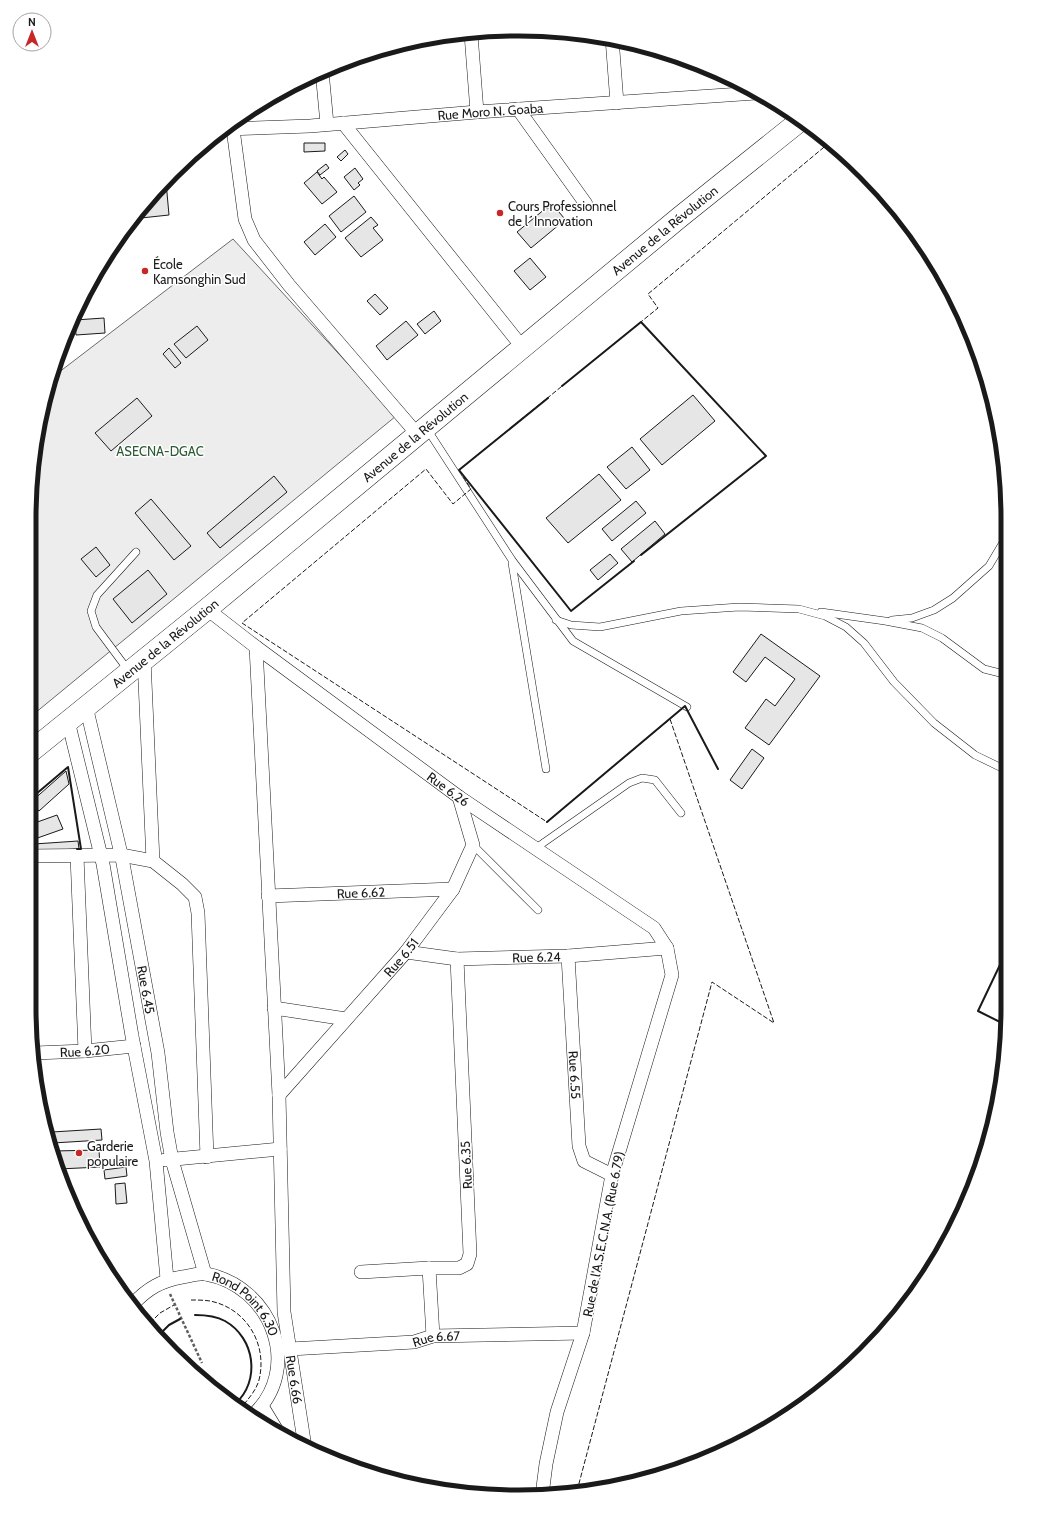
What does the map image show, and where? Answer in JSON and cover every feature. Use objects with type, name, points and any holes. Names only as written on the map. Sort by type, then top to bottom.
[{"type":"main road","name":"Avenue de la Révolution","points":[[36,748],[68,720],[207,609],[680,217],[796,124]]},
{"type":"street","points":[[470,39],[476,112]]},
{"type":"street","points":[[613,45],[617,103]]},
{"type":"street","points":[[323,78],[327,124]]},
{"type":"street","name":"Rue Moro N. Goaba","points":[[234,129],[310,126],[744,92]]},
{"type":"street","points":[[518,109],[586,204]]},
{"type":"street","points":[[343,123],[523,348]]},
{"type":"street","points":[[230,133],[244,219],[254,240],[289,285],[422,431]]},
{"type":"street","name":"Rue 6.26","points":[[207,609],[459,797],[654,928],[667,948],[672,975]]},
{"type":"street","name":"Rue 6.66","points":[[256,647],[279,1095],[284,1312],[304,1439]]},
{"type":"street","points":[[137,665],[153,861]]},
{"type":"street","name":"Rue 6.45","points":[[86,706],[121,855],[138,942],[158,1053],[166,1132],[172,1160],[205,1274]]},
{"type":"street","name":"Rue 6.45","points":[[68,720],[101,856],[133,1041],[156,1161],[166,1280]]},
{"type":"street","points":[[459,797],[473,845]]},
{"type":"street","name":"Rue 6.51","points":[[279,1095],[406,952],[453,889],[473,845]]},
{"type":"street","points":[[36,856],[121,855],[153,861],[182,884],[195,897],[198,913],[207,1157]]},
{"type":"street","points":[[77,856],[85,1051]]},
{"type":"street","name":"Rue 6.62","points":[[268,896],[453,889]]},
{"type":"street","points":[[117,947],[138,942]]},
{"type":"street","name":"Rue 6.24","points":[[406,952],[457,959],[568,956],[667,948]]},
{"type":"street","name":"Rue 6.55","points":[[568,956],[579,1146],[584,1161],[612,1175]]},
{"type":"street","name":"Rue 6.35","points":[[361,1272],[429,1268],[460,1268],[467,1264],[470,1254],[457,959]]},
{"type":"street","name":"Rue de l'A.S.E.C.N.A. (Rue 6.79)","points":[[543,1489],[546,1464],[557,1412],[583,1333],[612,1175],[672,975]]},
{"type":"street","points":[[274,1008],[346,1019]]},
{"type":"street","name":"Rue 6.20","points":[[38,1053],[85,1051],[133,1041],[154,1028]]},
{"type":"street","points":[[156,1161],[280,1149]]},
{"type":"street","points":[[429,1268],[433,1336]]},
{"type":"street","name":"Rond Point 6.30","points":[[136,1301],[144,1292],[166,1280],[205,1274],[225,1280],[251,1296],[269,1319],[275,1334],[278,1350],[277,1372],[270,1392],[262,1406],[256,1412]]},
{"type":"street","name":"Rue 6.67","points":[[290,1349],[414,1342],[433,1336],[583,1333]]},
{"type":"street","points":[[262,1406],[272,1422]]},
{"type":"lane","points":[[422,431],[512,560],[573,641],[687,707]]},
{"type":"lane","points":[[886,621],[912,618],[934,610],[953,598],[989,566],[1001,546]]},
{"type":"lane","points":[[136,552],[97,595],[91,611],[96,628],[137,665]]},
{"type":"lane","points":[[512,560],[546,769]]},
{"type":"lane","points":[[556,620],[571,625],[600,627],[681,611],[739,607],[799,609],[886,621],[922,628],[942,638],[984,669],[1001,673]]},
{"type":"lane","points":[[799,609],[825,616],[846,627],[864,643],[894,682],[934,723],[975,754],[1001,767]]},
{"type":"lane","points":[[536,848],[629,783],[642,778],[655,780],[681,813]]},
{"type":"lane","points":[[473,845],[538,910]]},
{"type":"path","points":[[166,1280],[202,1363]]},
{"type":"shaded area","name":"ASECNA-DGAC","points":[[233,239],[396,416],[36,712],[37,487],[45,424],[59,372]]},
{"type":"building","points":[[304,143],[325,143],[325,151],[304,152]]},
{"type":"building","points":[[345,150],[348,154],[341,161],[337,157]]},
{"type":"building","points":[[326,164],[329,168],[320,175],[317,171]]},
{"type":"building","points":[[355,168],[363,179],[358,183],[360,185],[354,190],[344,177]]},
{"type":"building","points":[[317,172],[322,179],[324,177],[337,192],[322,204],[304,183]]},
{"type":"building","points":[[167,188],[169,215],[142,218]]},
{"type":"building","points":[[354,196],[366,212],[341,232],[329,216]]},
{"type":"building","points":[[553,205],[564,218],[559,223],[560,224],[531,248],[517,232],[546,208],[547,209]]},
{"type":"building","points":[[371,217],[378,225],[373,228],[383,240],[361,257],[345,238]]},
{"type":"building","points":[[325,224],[336,237],[315,255],[304,242]]},
{"type":"building","points":[[530,258],[546,277],[530,290],[514,271]]},
{"type":"building","points":[[375,294],[388,308],[380,315],[367,301]]},
{"type":"building","points":[[434,311],[441,321],[425,334],[417,324]]},
{"type":"building","points":[[104,318],[105,333],[76,335],[76,328],[79,320]]},
{"type":"building","points":[[406,321],[418,335],[387,360],[376,346]]},
{"type":"building","points":[[197,326],[208,340],[186,358],[174,344]]},
{"type":"building","points":[[169,348],[181,363],[175,368],[163,354]]},
{"type":"building","points":[[693,395],[715,421],[662,465],[640,439]]},
{"type":"building","points":[[137,398],[152,416],[111,451],[95,433]]},
{"type":"building","points":[[632,447],[650,470],[626,489],[607,467]]},
{"type":"building","points":[[599,474],[621,500],[568,543],[546,518]]},
{"type":"building","points":[[274,476],[287,492],[220,548],[207,533]]},
{"type":"building","points":[[151,499],[191,546],[174,560],[135,513]]},
{"type":"building","points":[[636,501],[646,513],[612,541],[602,529]]},
{"type":"building","points":[[655,521],[665,534],[632,562],[621,549]]},
{"type":"building","points":[[96,547],[110,565],[96,577],[81,559]]},
{"type":"building","points":[[610,554],[618,563],[598,580],[590,570]]},
{"type":"building","points":[[148,570],[167,594],[132,623],[113,599]]},
{"type":"building","points":[[761,634],[820,676],[769,745],[745,728],[766,699],[775,706],[795,679],[765,657],[746,682],[733,672]]},
{"type":"building","points":[[752,749],[764,758],[742,789],[730,780]]},
{"type":"building","points":[[66,771],[69,784],[39,811],[36,808],[36,798]]},
{"type":"building","points":[[57,815],[63,829],[36,839],[36,822]]},
{"type":"building","points":[[78,841],[79,849],[36,851],[36,844]]},
{"type":"building","points":[[101,1129],[102,1140],[55,1143],[52,1132]]},
{"type":"building","points":[[99,1150],[100,1167],[64,1169],[58,1151]]},
{"type":"building","points":[[126,1167],[127,1176],[105,1179],[104,1170]]},
{"type":"building","points":[[125,1183],[127,1203],[116,1204],[115,1184]]},
{"type":"fence","points":[[578,1486],[712,982],[774,1023],[670,719],[547,822],[242,623],[426,469],[453,504],[471,489],[459,470],[658,308],[648,294],[825,146]]},
{"type":"fence","points":[[191,1300],[210,1301],[223,1305],[234,1311],[244,1320],[257,1341],[261,1367],[259,1380],[254,1391],[244,1404]]},
{"type":"fence","points":[[152,1321],[160,1313],[174,1305]]},
{"type":"wall","points":[[562,386],[641,322],[766,456],[641,555]]},
{"type":"wall","points":[[548,398],[459,470],[571,611],[634,561]]},
{"type":"wall","points":[[547,822],[685,706],[718,769]]},
{"type":"wall","points":[[36,794],[68,767],[81,849],[77,849]]},
{"type":"wall","points":[[1001,963],[978,1011],[1001,1022]]},
{"type":"wall","points":[[195,1315],[210,1316],[225,1321],[243,1338],[251,1360],[251,1372],[249,1384],[238,1400]]},
{"type":"wall","points":[[162,1332],[169,1325],[180,1319]]},
{"type":"place","name":"Cours Professionnel de l´Innovation","points":[[500,213]]},
{"type":"place","name":"École Kamsonghin Sud","points":[[145,271]]},
{"type":"place","name":"Garderie populaire","points":[[79,1153]]}]
